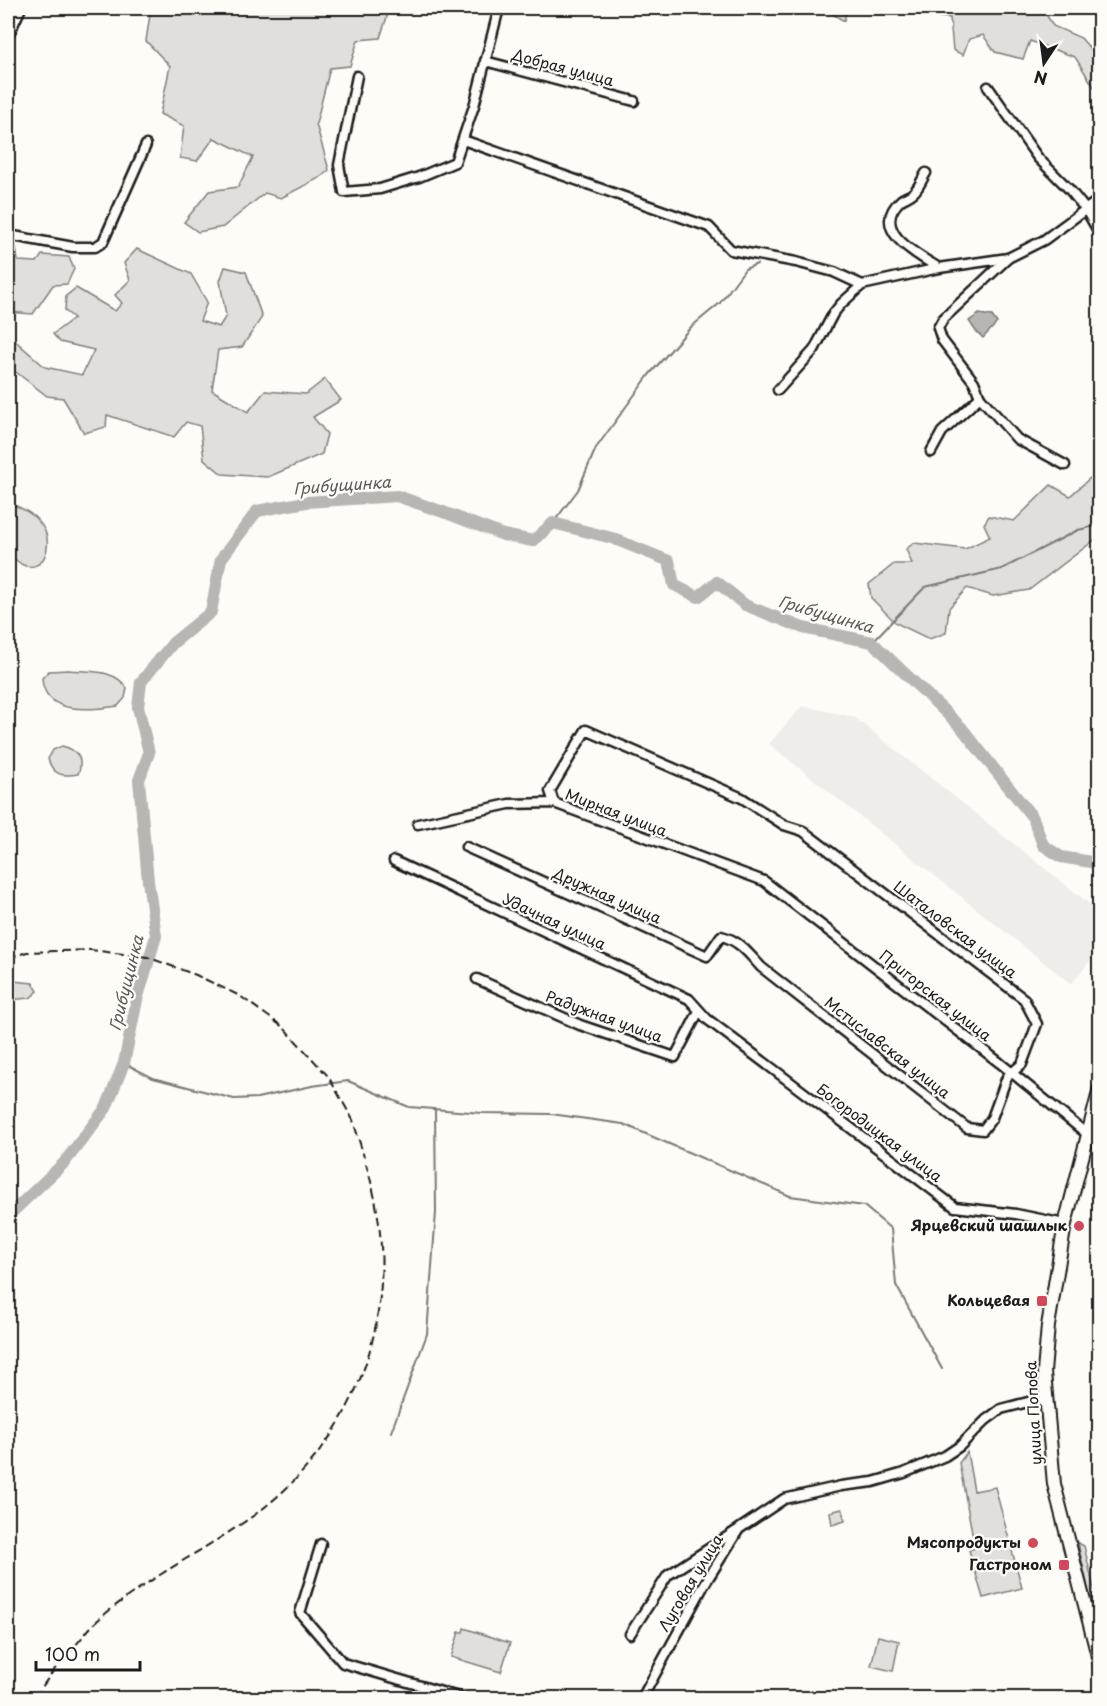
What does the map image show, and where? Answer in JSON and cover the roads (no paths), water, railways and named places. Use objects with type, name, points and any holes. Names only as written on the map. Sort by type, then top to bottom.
[{"type":"street","points":[[8,36],[21,8]]},
{"type":"street","points":[[357,76],[339,165],[344,192],[380,189],[419,177],[455,162],[499,8]]},
{"type":"street","name":"Добрая улица","points":[[485,62],[634,101]]},
{"type":"street","points":[[988,87],[1038,158],[1070,189],[1100,234]]},
{"type":"street","points":[[463,140],[709,227],[731,250],[796,262],[834,272],[862,285]]},
{"type":"street","points":[[8,235],[73,247],[96,247],[103,242],[146,145]]},
{"type":"street","points":[[926,173],[914,193],[901,200],[895,209],[891,223],[897,240],[939,268]]},
{"type":"street","points":[[1065,465],[1017,439],[980,397],[974,382],[942,340],[938,328],[943,319],[1008,258],[1044,240],[1100,199]]},
{"type":"street","points":[[778,390],[814,350],[833,314],[841,304],[862,285],[939,268],[1008,258]]},
{"type":"street","points":[[931,452],[942,432],[980,397]]},
{"type":"street","name":"Шаталовская улица","points":[[554,803],[550,791],[586,730],[742,798],[784,825],[803,831],[1024,999],[1037,1024],[1022,1064],[1013,1073]]},
{"type":"street","name":"Мирная улица","points":[[418,824],[509,804],[554,803],[764,881]]},
{"type":"street","name":"Дружная улица","points":[[466,847],[707,956],[721,936],[729,938]]},
{"type":"street","name":"Удачная улица","points":[[394,861],[689,999],[699,1011]]},
{"type":"street","name":"Пригорская улица","points":[[764,881],[1013,1073],[1087,1134]]},
{"type":"street","name":"Мстиславская улица","points":[[729,938],[741,945],[761,967],[967,1128],[983,1130],[992,1118],[1007,1077],[1013,1073]]},
{"type":"street","name":"Радужная улица","points":[[477,979],[580,1025],[675,1057],[699,1011]]},
{"type":"street","name":"Богородицкая улица","points":[[699,1011],[955,1207],[1016,1214],[1065,1224]]},
{"type":"street","name":"улица Попова","points":[[1100,1088],[1065,1224],[1048,1326],[1044,1372],[1054,1484],[1100,1664]]},
{"type":"street","name":"Луговая улица","points":[[642,1698],[704,1585],[739,1529],[784,1499],[841,1486],[873,1482],[904,1473],[955,1450],[1001,1409],[1046,1400]]},
{"type":"street","points":[[630,1634],[668,1575],[739,1529]]},
{"type":"street","points":[[321,1544],[300,1613],[343,1663],[462,1698]]},
{"type":"waterway","points":[[553,523],[578,490],[596,448],[649,375],[691,327],[720,303],[745,269],[757,264]]},
{"type":"waterway","name":"Грибущинка","points":[[8,1216],[64,1163],[106,1108],[124,1063],[137,1000],[156,936],[148,881],[139,780],[149,753],[138,707],[141,682],[173,643],[211,612],[221,559],[257,511],[306,502],[397,496],[503,535],[533,541],[553,523],[612,538],[669,561],[674,585],[698,597],[717,582],[745,605],[803,628],[872,642],[961,727],[1033,818],[1043,845],[1061,857],[1091,862],[1100,867]]},
{"type":"waterway","points":[[872,642],[925,587],[1002,569],[1078,530],[1100,525]]},
{"type":"waterway","points":[[124,1063],[153,1078],[234,1099],[257,1098],[348,1081],[409,1107],[482,1113],[551,1114],[623,1124],[790,1196],[864,1206],[891,1229],[896,1285],[942,1369]]},
{"type":"waterway","points":[[391,1432],[427,1334],[436,1212],[435,1109]]},
{"type":"railway","points":[[8,958],[27,952],[91,950],[147,957],[196,975],[240,996],[283,1027],[328,1076],[353,1120],[364,1157]]},
{"type":"railway","points":[[36,1698],[58,1665],[98,1620],[154,1579],[253,1516],[292,1483],[324,1445],[349,1403],[367,1359],[378,1312],[382,1263],[378,1214],[366,1164]]},
{"type":"place","name":"Ярцевский шашлык","points":[[1079,1226]]},
{"type":"place","name":"Кольцевая","points":[[1042,1301]]},
{"type":"place","name":"Мясопродукты","points":[[1033,1543]]},
{"type":"place","name":"Гастроном","points":[[1064,1565]]}]
